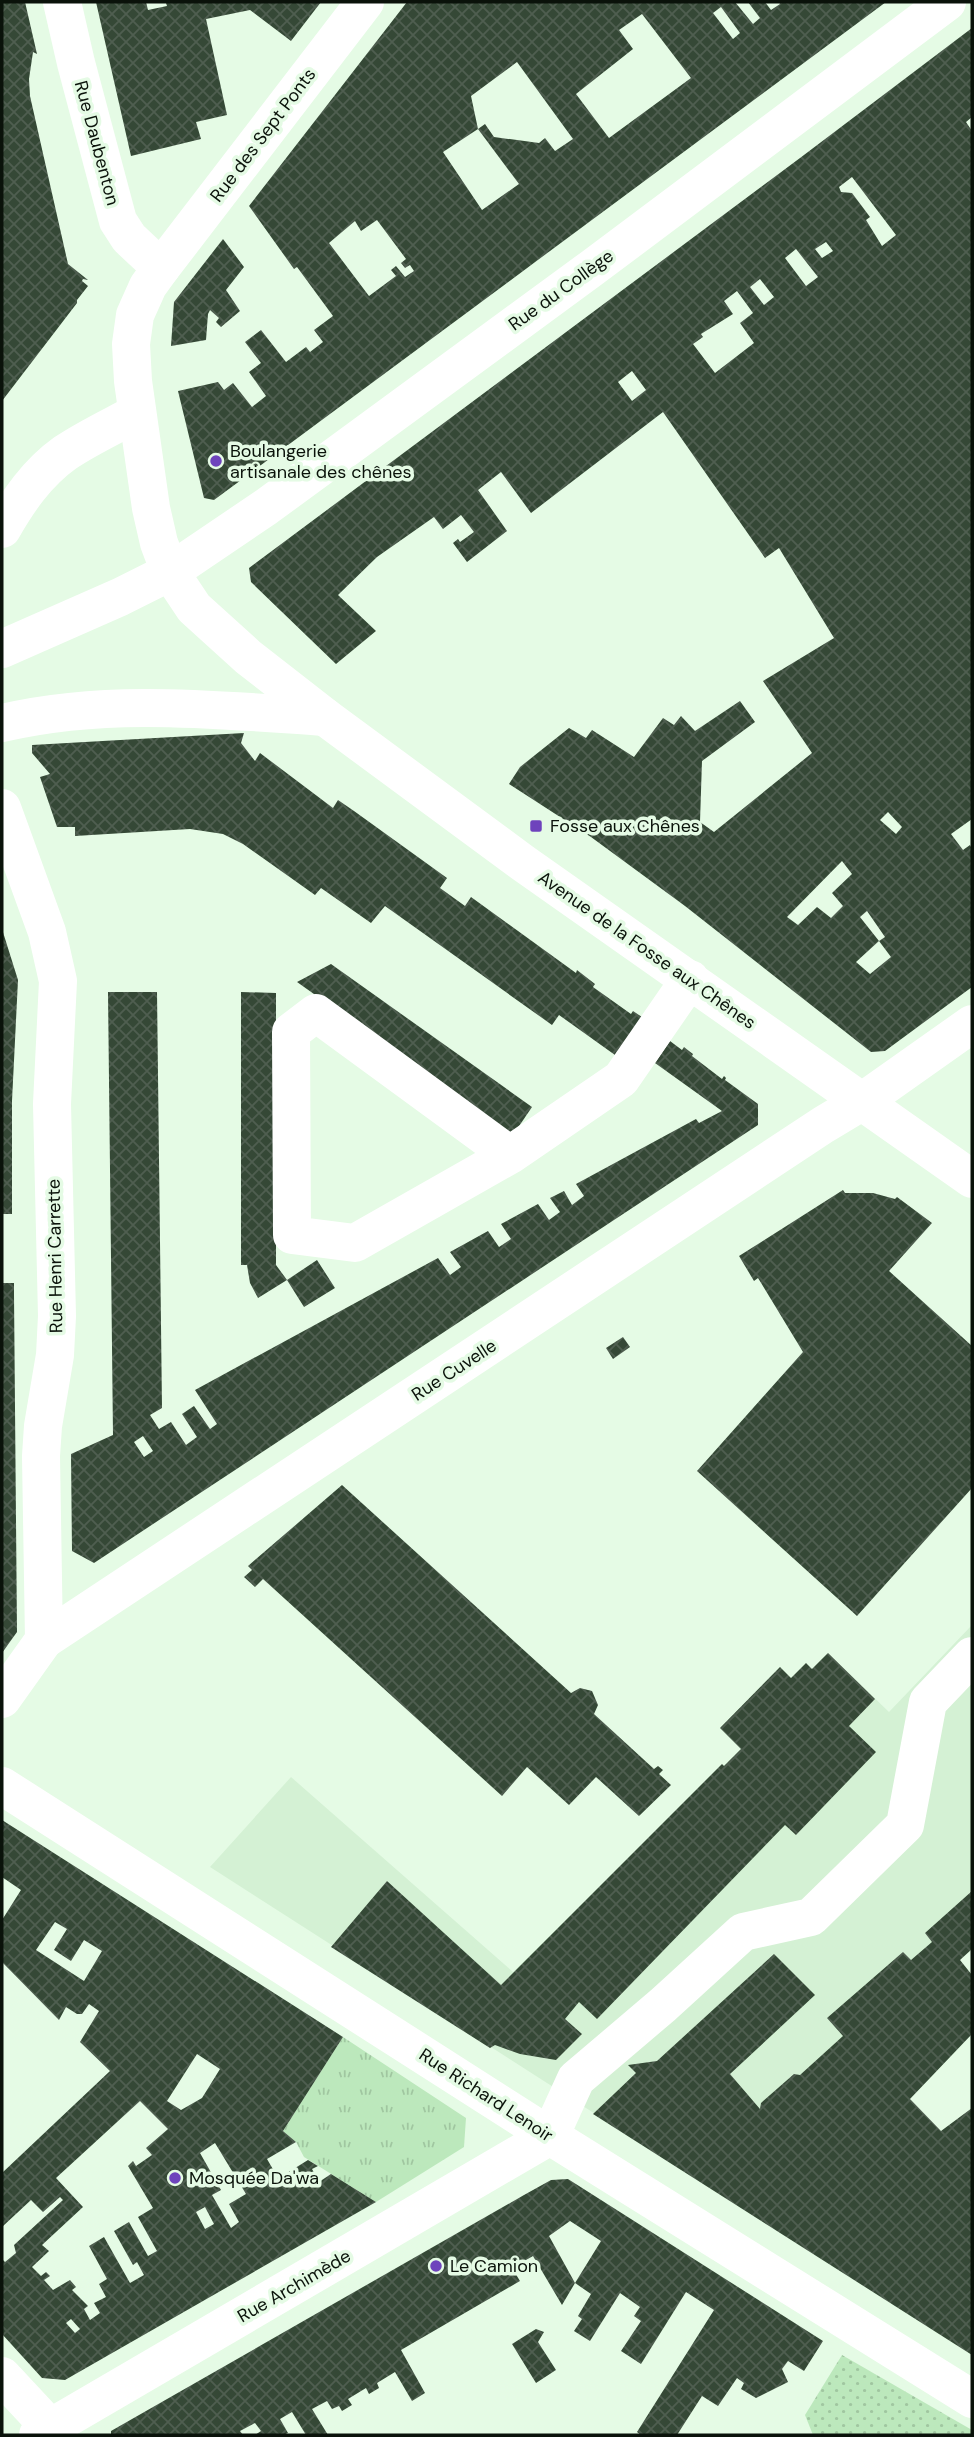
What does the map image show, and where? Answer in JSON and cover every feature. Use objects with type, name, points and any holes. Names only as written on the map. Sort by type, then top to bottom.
[{"type":"street","name":"Rue Daubenton","points":[[62,2],[118,221],[129,238],[161,268]]},
{"type":"street","name":"Rue des Sept Ponts","points":[[170,572],[154,525],[131,360],[132,330],[141,300],[161,268],[365,2]]},
{"type":"street","name":"Rue du Collège","points":[[2,649],[170,572],[278,499],[947,2]]},
{"type":"street","points":[[2,529],[37,477],[65,453],[137,413]]},
{"type":"street","name":"Avenue de la Fosse aux Chênes","points":[[170,572],[184,596],[205,619],[248,657],[325,717],[523,863],[972,1179]]},
{"type":"street","points":[[2,723],[135,706],[325,717]]},
{"type":"street","name":"Rue Henri Carrette","points":[[2,808],[47,932],[58,981],[52,1104],[57,1316],[55,1355],[41,1455],[44,1640]]},
{"type":"street","points":[[510,1155],[316,1013],[291,1032],[292,1235],[355,1243],[510,1155],[621,1079],[690,979]]},
{"type":"street","name":"Rue Cuvelle","points":[[44,1640],[863,1101],[972,1024]]},
{"type":"street","points":[[2,1699],[44,1640]]},
{"type":"street","points":[[550,2136],[576,2079],[743,1932],[811,1917],[905,1825],[928,1702],[972,1656]]},
{"type":"street","name":"Rue Richard Lenoir","points":[[2,1786],[550,2136],[972,2399]]},
{"type":"street","name":"Rue Archimède","points":[[49,2433],[550,2136]]},
{"type":"street","points":[[2,2376],[49,2433]]},
{"type":"shaded area","points":[[972,1625],[972,1949],[703,2183],[210,1867],[291,1777],[513,1972],[741,1749],[720,1728],[780,1667],[791,1678],[812,1669],[828,1653],[889,1712]]},
{"type":"green space","points":[[343,2037],[466,2118],[464,2147],[376,2202],[304,2157],[296,2142],[283,2131]]},
{"type":"green space","points":[[842,2355],[972,2430],[972,2435],[813,2435],[805,2415]]},
{"type":"building","points":[[2,2],[25,2],[37,54],[33,52],[29,79],[30,96],[68,264],[88,280],[82,281],[88,286],[2,401]]},
{"type":"building","points":[[96,2],[146,2],[148,10],[173,2],[321,2],[291,41],[250,10],[206,19],[227,115],[196,122],[201,139],[131,156]]},
{"type":"building","points":[[407,2],[735,2],[753,24],[760,18],[748,2],[765,2],[771,10],[780,4],[779,2],[886,2],[214,500],[204,498],[178,391],[218,382],[224,390],[233,383],[252,407],[266,396],[249,372],[261,363],[245,342],[261,330],[286,362],[306,347],[310,352],[323,342],[314,330],[333,316],[297,267],[294,269],[249,206]],"holes":[[[721,7],[740,33],[733,39],[713,13]],[[642,14],[691,78],[609,138],[576,94],[633,49],[619,30]],[[517,62],[573,139],[555,151],[545,138],[539,143],[494,137],[485,124],[478,129],[471,96]],[[478,129],[519,184],[482,210],[443,152]],[[377,220],[406,259],[401,263],[405,268],[410,265],[414,271],[405,277],[396,266],[391,270],[396,276],[369,296],[329,243],[355,221],[361,231]]]},
{"type":"building","points":[[972,28],[972,117],[966,122],[972,131],[972,819],[951,834],[963,850],[970,845],[972,849],[972,987],[885,1051],[871,1052],[685,906],[591,837],[509,784],[520,767],[569,728],[586,738],[592,730],[634,757],[663,718],[674,725],[681,716],[695,731],[740,701],[755,722],[702,761],[700,822],[714,832],[812,753],[763,681],[834,638],[779,548],[765,558],[663,412],[531,513],[501,472],[478,490],[507,531],[467,562],[453,543],[458,539],[460,542],[474,532],[461,515],[443,529],[434,517],[377,557],[338,595],[376,631],[336,664],[251,582],[249,568]],"holes":[[[852,177],[896,235],[882,246],[866,220],[870,217],[852,193],[841,192],[839,187]],[[826,242],[833,251],[822,258],[815,249]],[[796,249],[818,277],[806,286],[785,258]],[[760,279],[774,297],[764,305],[750,287]],[[737,291],[753,313],[740,323],[754,343],[715,373],[693,344],[703,337],[701,334],[733,314],[724,301]],[[632,371],[646,390],[632,401],[618,382]],[[888,812],[902,827],[896,834],[880,820]],[[842,861],[852,874],[832,893],[843,906],[831,918],[817,907],[798,925],[787,917]],[[867,911],[885,937],[879,941],[860,917]],[[879,941],[891,957],[870,974],[856,962]]]},
{"type":"building","points":[[223,239],[244,267],[226,290],[240,311],[221,327],[216,322],[219,318],[210,310],[206,340],[171,346],[174,302]]},
{"type":"building","points":[[244,733],[241,743],[255,761],[260,753],[333,808],[338,800],[447,878],[440,888],[465,906],[471,897],[576,973],[577,970],[595,984],[593,987],[631,1014],[633,1011],[642,1017],[615,1055],[559,1015],[552,1025],[385,906],[371,923],[321,888],[315,895],[243,844],[223,834],[190,829],[75,836],[75,827],[57,827],[40,777],[50,774],[32,753],[32,745]]},
{"type":"building","points":[[2,929],[18,980],[12,1101],[12,1214],[2,1214]]},
{"type":"building","points":[[331,964],[532,1107],[513,1135],[297,982]]},
{"type":"building","points":[[108,992],[157,992],[162,1408],[150,1415],[159,1429],[171,1422],[186,1445],[197,1437],[182,1414],[194,1406],[210,1429],[217,1424],[195,1390],[438,1258],[450,1275],[461,1267],[450,1252],[488,1231],[499,1247],[511,1239],[501,1224],[538,1204],[549,1220],[560,1212],[550,1198],[564,1191],[572,1205],[584,1196],[576,1184],[696,1119],[699,1123],[722,1111],[655,1063],[670,1041],[682,1050],[684,1047],[692,1056],[722,1079],[724,1076],[725,1080],[758,1104],[758,1125],[94,1563],[72,1551],[71,1454],[113,1435]],"holes":[[[143,1436],[153,1451],[144,1457],[134,1442]]]},
{"type":"building","points":[[241,992],[276,993],[276,1265],[287,1280],[258,1298],[250,1283],[247,1265],[241,1265]]},
{"type":"building","points":[[843,1190],[845,1193],[873,1193],[895,1199],[897,1197],[932,1223],[889,1271],[972,1346],[972,1488],[857,1616],[697,1471],[803,1352],[758,1278],[754,1281],[739,1256]]},
{"type":"building","points":[[317,1260],[335,1288],[304,1307],[287,1280]]},
{"type":"building","points":[[2,1283],[14,1283],[17,1632],[2,1653]]},
{"type":"building","points":[[623,1337],[630,1347],[613,1359],[606,1348]]},
{"type":"building","points":[[342,1485],[571,1693],[580,1688],[592,1691],[598,1705],[594,1714],[654,1769],[658,1766],[663,1770],[659,1774],[671,1785],[639,1816],[596,1777],[569,1805],[527,1767],[502,1796],[263,1579],[255,1587],[244,1577],[252,1570],[248,1566]]},
{"type":"building","points":[[828,1653],[875,1699],[849,1726],[876,1752],[796,1835],[785,1825],[597,2019],[579,2002],[565,2019],[582,2034],[556,2060],[520,2054],[495,2045],[490,2048],[331,1947],[387,1881],[501,1985],[722,1764],[724,1766],[741,1749],[720,1728],[780,1667],[791,1678],[806,1663],[812,1669]]},
{"type":"building","points":[[2,1820],[343,2037],[283,2131],[296,2142],[267,2159],[281,2183],[290,2178],[287,2173],[308,2160],[318,2166],[312,2169],[319,2182],[331,2174],[376,2202],[65,2380],[42,2378],[2,2334],[2,2259],[5,2262],[16,2253],[14,2245],[63,2200],[60,2197],[43,2212],[31,2200],[2,2227],[2,2173],[110,2071],[80,2042],[99,2011],[89,2004],[82,2014],[66,2007],[59,2020],[2,1962],[2,1920],[21,1890],[2,1877]],"holes":[[[55,1922],[67,1929],[54,1950],[71,1961],[84,1940],[102,1951],[84,1981],[36,1950]],[[197,2054],[220,2069],[202,2098],[181,2110],[167,2101]],[[140,2101],[168,2129],[146,2148],[152,2155],[136,2166],[133,2161],[128,2166],[153,2208],[138,2217],[157,2251],[148,2256],[129,2222],[114,2231],[133,2265],[137,2262],[144,2275],[130,2283],[104,2237],[89,2246],[107,2279],[99,2284],[106,2297],[94,2303],[100,2313],[90,2320],[84,2309],[88,2306],[72,2290],[76,2287],[70,2280],[53,2290],[44,2280],[50,2276],[46,2272],[41,2276],[32,2267],[49,2251],[42,2245],[83,2207],[56,2178]],[[215,2143],[246,2194],[229,2204],[239,2222],[231,2228],[212,2195],[221,2190],[200,2153]],[[205,2207],[214,2224],[205,2229],[196,2212]],[[71,2319],[80,2329],[75,2333],[66,2323]]]},
{"type":"building","points":[[972,1891],[972,1949],[960,1960],[972,1975],[972,2034],[910,2099],[941,2131],[972,2108],[972,2355],[593,2114],[636,2073],[628,2065],[657,2061],[774,1954],[815,1995],[730,2074],[760,2109],[761,2103],[794,2074],[800,2075],[843,2036],[827,2018],[903,1952],[911,1960],[932,1942],[925,1933]]},
{"type":"building","points":[[568,2179],[823,2341],[804,2371],[788,2361],[782,2369],[788,2382],[756,2398],[741,2389],[744,2383],[737,2378],[718,2406],[702,2396],[677,2435],[641,2435],[637,2432],[714,2310],[686,2292],[641,2364],[621,2351],[641,2321],[634,2316],[640,2307],[620,2293],[590,2341],[574,2331],[582,2319],[578,2316],[591,2294],[575,2283],[562,2305],[533,2256],[512,2268],[520,2281],[401,2350],[425,2393],[412,2401],[395,2372],[377,2383],[379,2388],[369,2394],[366,2388],[348,2399],[352,2405],[342,2411],[339,2406],[332,2409],[327,2401],[312,2409],[328,2435],[306,2435],[292,2412],[280,2419],[288,2433],[283,2435],[255,2435],[261,2431],[255,2423],[240,2431],[243,2435],[111,2435],[111,2431],[524,2195],[551,2180]],"holes":[[[570,2221],[601,2241],[575,2283],[549,2236]]]},
{"type":"building","points":[[536,2329],[544,2332],[538,2342],[556,2370],[536,2383],[512,2344]]},
{"type":"place","name":"Boulangerie artisanale des chênes","points":[[216,461]]},
{"type":"place","name":"Fosse aux Chênes","points":[[536,826]]},
{"type":"place","name":"Mosquée Da'wa","points":[[175,2178]]},
{"type":"place","name":"Le Camion","points":[[436,2266]]}]
